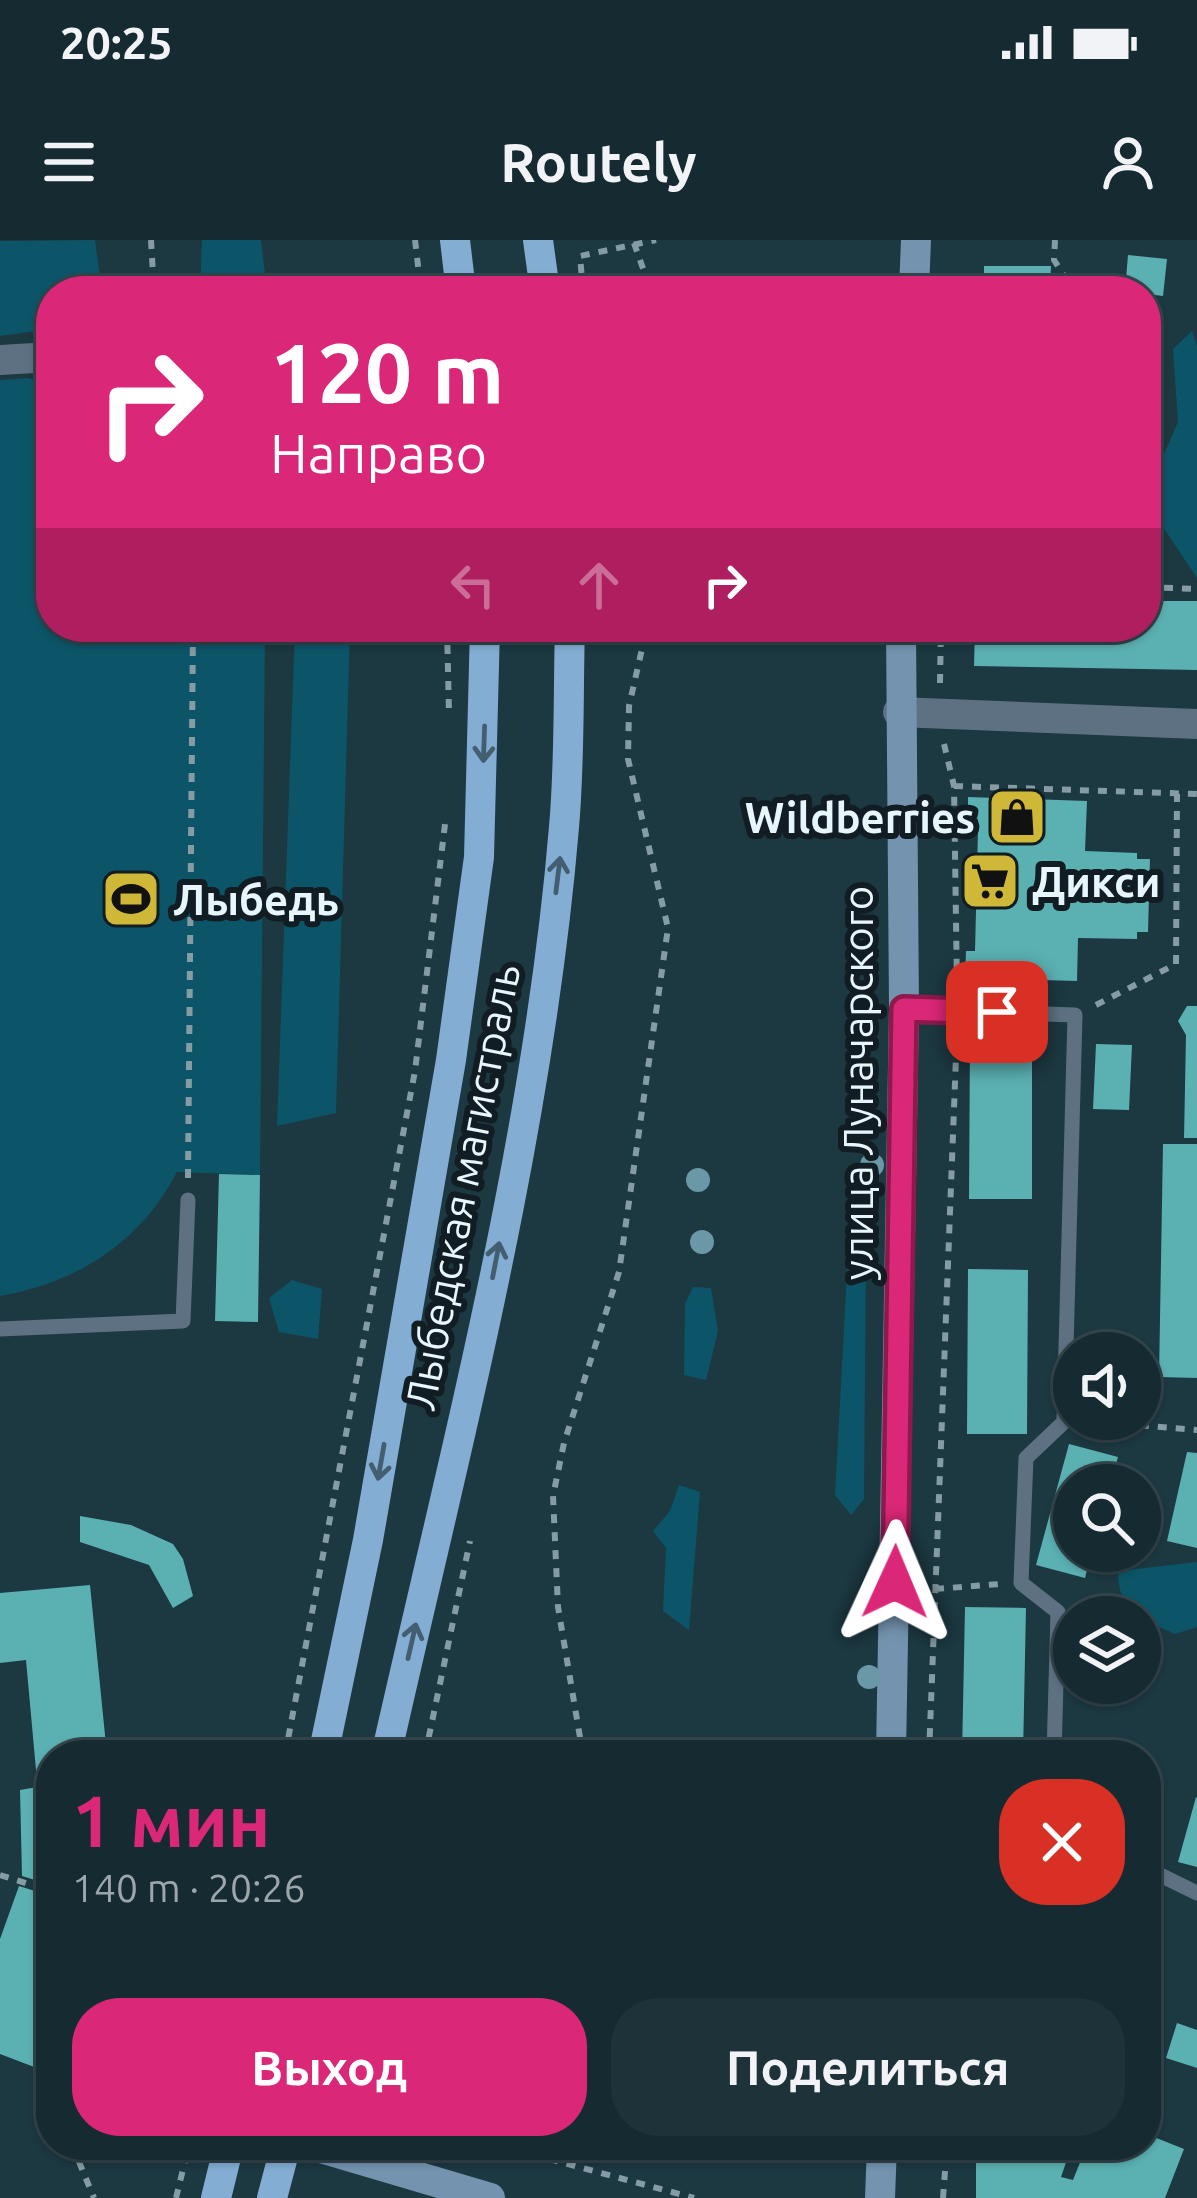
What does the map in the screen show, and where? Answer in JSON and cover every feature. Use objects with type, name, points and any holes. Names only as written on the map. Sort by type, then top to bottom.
[{"type":"main road","points":[[455,240],[459,276]]},
{"type":"main road","points":[[538,240],[542,276]]},
{"type":"main road","points":[[915,276],[916,240]]},
{"type":"main road","name":"Лыбедская магистраль","points":[[326,1740],[368,1540],[451,1060],[479,857],[485,642]]},
{"type":"main road","name":"Лыбедская магистраль","points":[[389,1740],[493,1280],[539,1029],[564,825],[570,642]]},
{"type":"main road","name":"улица Луначарского","points":[[891,1740],[904,1009],[900,642]]},
{"type":"main road","points":[[216,2198],[226,2160]]},
{"type":"main road","points":[[272,2198],[282,2160]]},
{"type":"main road","points":[[362,2160],[490,2198]]},
{"type":"main road","points":[[880,2198],[881,2160]]},
{"type":"street","points":[[0,360],[36,358]]},
{"type":"street","points":[[898,712],[1197,724]]},
{"type":"lane","points":[[904,1009],[1075,1015],[1066,1332]]},
{"type":"lane","points":[[0,1329],[183,1322],[188,1200]]},
{"type":"lane","points":[[1053,1432],[1026,1458],[1021,1583],[1058,1612],[1054,1740]]},
{"type":"lane","points":[[1161,1875],[1197,1893]]},
{"type":"path","points":[[152,240],[153,276]]},
{"type":"path","points":[[415,240],[420,276]]},
{"type":"path","points":[[582,276],[580,256],[656,240]]},
{"type":"path","points":[[1054,240],[1054,260],[1064,276]]},
{"type":"path","points":[[634,241],[646,276]]},
{"type":"path","points":[[1161,588],[1197,589]]},
{"type":"path","points":[[188,1200],[193,642]]},
{"type":"path","points":[[447,642],[450,719]]},
{"type":"path","points":[[580,1740],[558,1607],[553,1496],[564,1443],[620,1272],[668,928],[628,759],[629,706],[644,642]]},
{"type":"path","points":[[930,1740],[958,1011],[954,786],[938,715],[940,642]]},
{"type":"path","points":[[954,786],[1197,794]]},
{"type":"path","points":[[1075,1015],[1176,964],[1177,794]]},
{"type":"path","points":[[288,1740],[415,1071],[447,811]]},
{"type":"path","points":[[1161,1426],[1197,1430]]},
{"type":"path","points":[[935,1589],[1021,1583]]},
{"type":"path","points":[[0,1875],[36,1886]]},
{"type":"path","points":[[78,2160],[94,2198]]},
{"type":"path","points":[[176,2198],[185,2160]]},
{"type":"path","points":[[553,2160],[694,2198]]},
{"type":"path","points":[[943,2198],[946,2160]]},
{"type":"shaded area","points":[[95,240],[100,276],[36,276],[36,331],[0,336],[0,241]]},
{"type":"shaded area","points":[[202,240],[261,240],[265,276],[201,276]]},
{"type":"shaded area","points":[[1192,331],[1197,346],[1197,578],[1161,524],[1161,461],[1178,422],[1173,349]]},
{"type":"shaded area","name":"Лыбедь","points":[[0,380],[36,380],[36,642],[265,642],[260,1175],[177,1172],[145,1219],[104,1255],[55,1281],[0,1296]]},
{"type":"shaded area","points":[[294,642],[350,642],[336,1113],[277,1126]]},
{"type":"shaded area","points":[[866,1249],[864,1499],[851,1515],[835,1495],[848,1254]]},
{"type":"shaded area","points":[[292,1280],[322,1289],[318,1339],[279,1332],[269,1298]]},
{"type":"shaded area","points":[[693,1287],[711,1288],[718,1331],[706,1380],[684,1375],[685,1304]]},
{"type":"shaded area","points":[[679,1485],[700,1492],[689,1630],[663,1611],[666,1548],[653,1531],[670,1511]]},
{"type":"shaded area","points":[[1197,1562],[1197,1627],[1175,1634],[1161,1627],[1161,1596],[1122,1596],[1118,1572],[1161,1572],[1161,1566]]},
{"type":"building","points":[[1128,255],[1167,259],[1163,296],[1161,276],[1126,276]]},
{"type":"building","points":[[984,266],[1051,266],[1051,276],[984,276]]},
{"type":"building","points":[[1161,601],[1197,601],[1197,670],[974,666],[975,642],[1161,642]]},
{"type":"building","points":[[968,797],[1087,801],[1085,851],[1137,853],[1137,859],[1150,859],[1148,932],[1137,932],[1137,939],[1078,938],[1077,981],[965,978],[966,951],[975,951],[978,830],[978,819],[968,819]]},
{"type":"building","points":[[1187,1006],[1197,1006],[1197,1138],[1184,1138],[1186,1035],[1178,1021]]},
{"type":"building","points":[[970,1034],[1032,1034],[1032,1199],[969,1199]]},
{"type":"building","points":[[1096,1044],[1132,1045],[1129,1110],[1093,1109]]},
{"type":"building","points":[[1163,1144],[1197,1144],[1197,1378],[1161,1377]]},
{"type":"building","points":[[219,1174],[260,1175],[258,1322],[215,1321]]},
{"type":"building","points":[[968,1269],[1028,1270],[1027,1434],[967,1434]]},
{"type":"building","points":[[1069,1444],[1118,1457],[1116,1464],[1064,1464]]},
{"type":"building","points":[[1187,1452],[1197,1453],[1197,1548],[1167,1541]]},
{"type":"building","points":[[1053,1503],[1053,1570],[1036,1565]]},
{"type":"building","points":[[80,1516],[131,1525],[173,1544],[183,1559],[193,1596],[173,1608],[149,1565],[80,1542]]},
{"type":"building","points":[[90,1585],[106,1740],[36,1740],[36,1770],[26,1660],[0,1663],[0,1593]]},
{"type":"building","points":[[965,1607],[1026,1608],[1023,1740],[962,1740]]},
{"type":"building","points":[[36,1787],[36,1880],[22,1876],[20,1790]]},
{"type":"building","points":[[1197,1798],[1197,1867],[1178,1862]]},
{"type":"building","points":[[19,1886],[36,1891],[36,2068],[0,2054],[0,1939]]},
{"type":"building","points":[[1177,2023],[1197,2030],[1197,2068],[1166,2058]]},
{"type":"building","points":[[1161,2140],[1184,2149],[1165,2198],[976,2198],[976,2160],[1067,2160],[1061,2177],[1073,2180],[1081,2160],[1161,2160]]},
{"type":"place","name":"Wildberries","points":[[1017,817]]},
{"type":"place","name":"Дикси","points":[[990,881]]},
{"type":"place","name":"Лыбедь","points":[[131,899]]},
{"type":"route","points":[[895,1582],[904,1009],[997,1012]]}]
